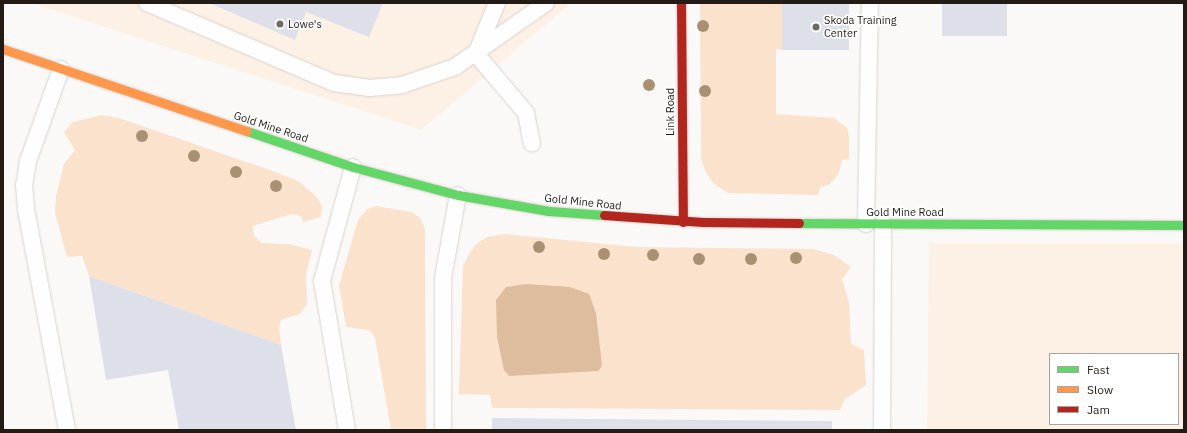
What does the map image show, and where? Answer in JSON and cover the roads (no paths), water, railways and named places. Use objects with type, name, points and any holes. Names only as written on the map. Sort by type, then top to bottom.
[{"type":"street","name":"Link Road","points":[[681,3],[683,222]]},
{"type":"street","name":"Gold Mine Road","points":[[3,48],[61,69],[353,167],[458,195],[549,211],[683,222],[1184,226]]},
{"type":"lane","points":[[147,3],[349,87],[402,85],[455,67],[476,54],[546,3]]},
{"type":"lane","points":[[476,54],[497,3]]},
{"type":"lane","points":[[866,224],[870,3]]},
{"type":"lane","points":[[476,54],[526,114],[532,143]]},
{"type":"lane","points":[[61,69],[28,161],[25,197],[67,430]]},
{"type":"lane","points":[[347,430],[322,281],[353,167]]},
{"type":"lane","points":[[442,430],[443,278],[458,195]]},
{"type":"lane","points":[[882,224],[882,430]]},
{"type":"place","name":"Lowe's","points":[[280,24]]},
{"type":"place","name":"Skoda Training Center","points":[[816,27]]}]
